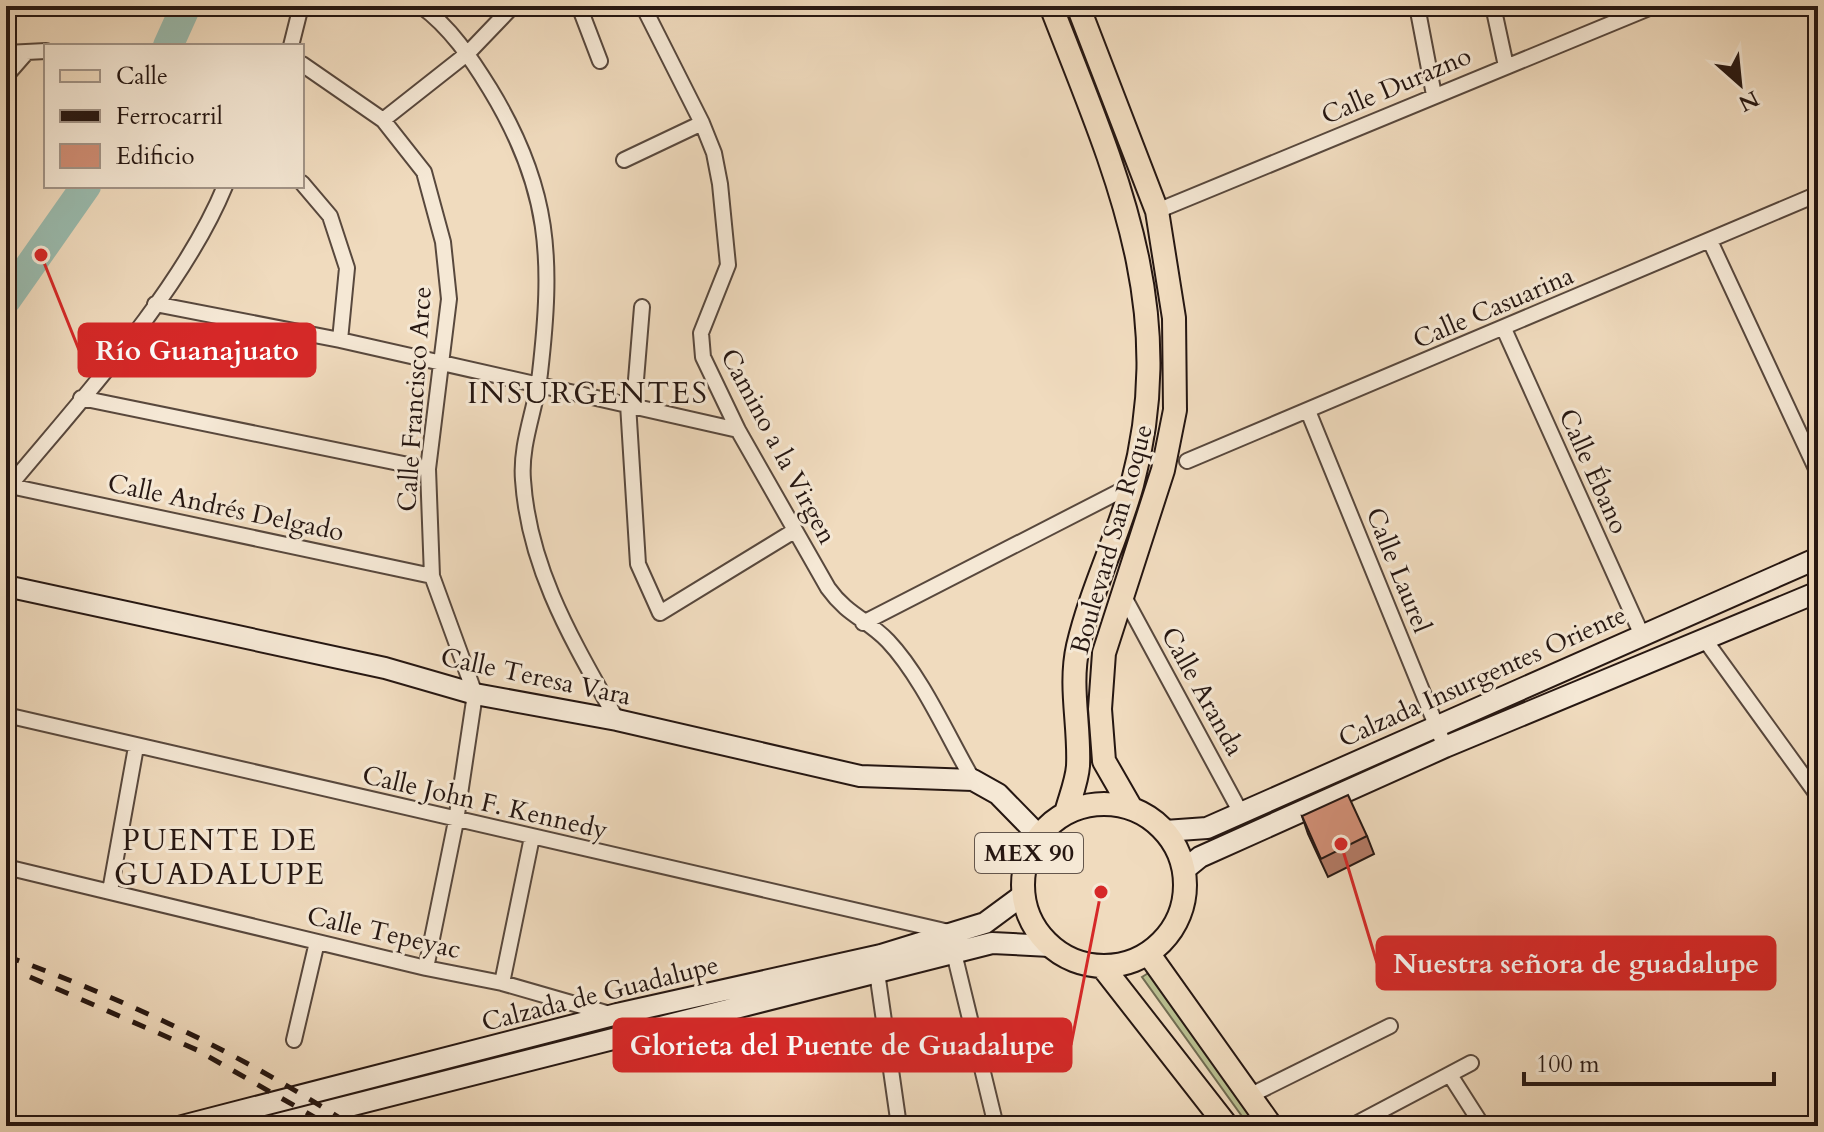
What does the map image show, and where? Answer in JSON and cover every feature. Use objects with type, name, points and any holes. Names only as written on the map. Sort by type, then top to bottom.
[{"type":"main road","name":"Boulevard San Roque","points":[[1051,6],[1118,185],[1142,267],[1150,362],[1132,485],[1077,648],[1073,709],[1078,767],[1066,813]]},
{"type":"main road","name":"Boulevard San Roque","points":[[1078,6],[1157,211],[1174,318],[1175,410],[1163,470],[1104,653],[1100,709],[1104,761],[1131,808]]},
{"type":"main road","name":"Calzada Insurgentes Oriente","points":[[1165,831],[1207,828],[1641,633],[1818,558]]},
{"type":"main road","name":"Calle Teresa Vara","points":[[6,586],[385,668],[475,694],[617,720],[860,776],[973,780]]},
{"type":"main road","name":"Calzada Insurgentes Oriente","points":[[1184,870],[1200,857],[1445,747],[1818,592]]},
{"type":"main road","points":[[973,780],[998,794],[1039,836]]},
{"type":"main road","name":"MEX 90","points":[[1102,966],[1074,961],[1050,946],[1031,923],[1023,895],[1028,854],[1039,836],[1066,813],[1087,805],[1109,804],[1131,808],[1165,831],[1177,849],[1184,870],[1185,894],[1179,917],[1166,937],[1148,953]]},
{"type":"main road","name":"Calzada de Guadalupe","points":[[270,1126],[877,972],[954,943],[1023,895]]},
{"type":"main road","name":"Calzada de Guadalupe","points":[[182,1126],[617,1014],[881,955],[954,943],[1015,942],[1050,946]]},
{"type":"main road","points":[[1102,966],[1126,963],[1148,953],[1271,1126]]},
{"type":"main road","points":[[1102,966],[1227,1126]]},
{"type":"street","points":[[292,44],[301,6]]},
{"type":"street","points":[[421,6],[468,53],[504,111],[533,172],[548,255],[548,304],[522,478],[536,554],[549,594],[617,720]]},
{"type":"street","points":[[383,120],[468,53],[513,6]]},
{"type":"street","points":[[579,6],[600,61]]},
{"type":"street","name":"Camino a la Virgen","points":[[643,6],[702,123],[714,153],[720,184],[728,265],[704,322],[700,345],[738,430],[836,599],[886,639],[903,660],[973,780]]},
{"type":"street","points":[[1417,6],[1434,95]]},
{"type":"street","points":[[1493,6],[1506,66]]},
{"type":"street","name":"Calle Durazno","points":[[1157,211],[1649,7]]},
{"type":"street","points":[[6,53],[44,51]]},
{"type":"street","points":[[6,76],[27,52]]},
{"type":"street","name":"Calle Francisco Arce","points":[[304,65],[383,120],[424,172],[443,242],[449,299],[428,469],[432,576],[475,694]]},
{"type":"street","points":[[624,160],[702,123]]},
{"type":"street","points":[[304,185],[330,216],[347,268],[340,340]]},
{"type":"street","points":[[8,488],[155,304],[208,226],[224,188]]},
{"type":"street","name":"Calle Casuarina","points":[[1187,461],[1818,194]]},
{"type":"street","points":[[1710,241],[1818,473]]},
{"type":"street","points":[[155,304],[340,340],[738,430]]},
{"type":"street","points":[[642,307],[631,404],[638,564],[660,613],[794,531]]},
{"type":"street","name":"Calle Ébano","points":[[1504,329],[1641,633]]},
{"type":"street","points":[[81,398],[428,469]]},
{"type":"street","name":"Calle Laurel","points":[[1308,411],[1445,747]]},
{"type":"street","points":[[863,623],[1132,485]]},
{"type":"street","name":"Calle Andrés Delgado","points":[[8,488],[432,576]]},
{"type":"street","name":"Calle Aranda","points":[[1122,593],[1241,813]]},
{"type":"street","points":[[1705,640],[1818,796]]},
{"type":"street","points":[[426,968],[456,821],[475,694]]},
{"type":"street","name":"Calle John F. Kennedy","points":[[6,715],[532,837],[954,943]]},
{"type":"street","points":[[110,891],[136,747]]},
{"type":"street","points":[[502,983],[532,837]]},
{"type":"street","name":"Calle Tepeyac","points":[[6,867],[426,968],[502,983],[617,1014],[656,1028]]},
{"type":"street","points":[[294,1040],[317,942]]},
{"type":"street","points":[[954,943],[996,1126]]},
{"type":"street","points":[[877,972],[899,1126]]},
{"type":"street","points":[[1249,1096],[1390,1026]]},
{"type":"street","points":[[1352,1126],[1471,1063]]},
{"type":"street","points":[[1450,1075],[1480,1122]]},
{"type":"green space","points":[[1150,972],[1258,1126],[1249,1126],[1142,977]]},
{"type":"building","points":[[1348,795],[1367,836],[1321,859],[1302,816]]},
{"type":"waterway","points":[[169,44],[186,6]]},
{"type":"waterway","points":[[6,300],[85,188]]},
{"type":"railway","points":[[6,956],[96,991],[184,1031],[269,1076],[352,1126]]},
{"type":"railway","points":[[30,977],[197,1050],[330,1126]]},
{"type":"place","name":"Río Guanajuato","points":[[41,255]]},
{"type":"place","name":"Nuestra señora de guadalupe","points":[[1341,844]]},
{"type":"place","name":"Glorieta del Puente de Guadalupe","points":[[1101,892]]},
{"type":"district","name":"INSURGENTES","points":[[588,393]]},
{"type":"district","name":"PUENTE DE GUADALUPE","points":[[220,857]]}]
